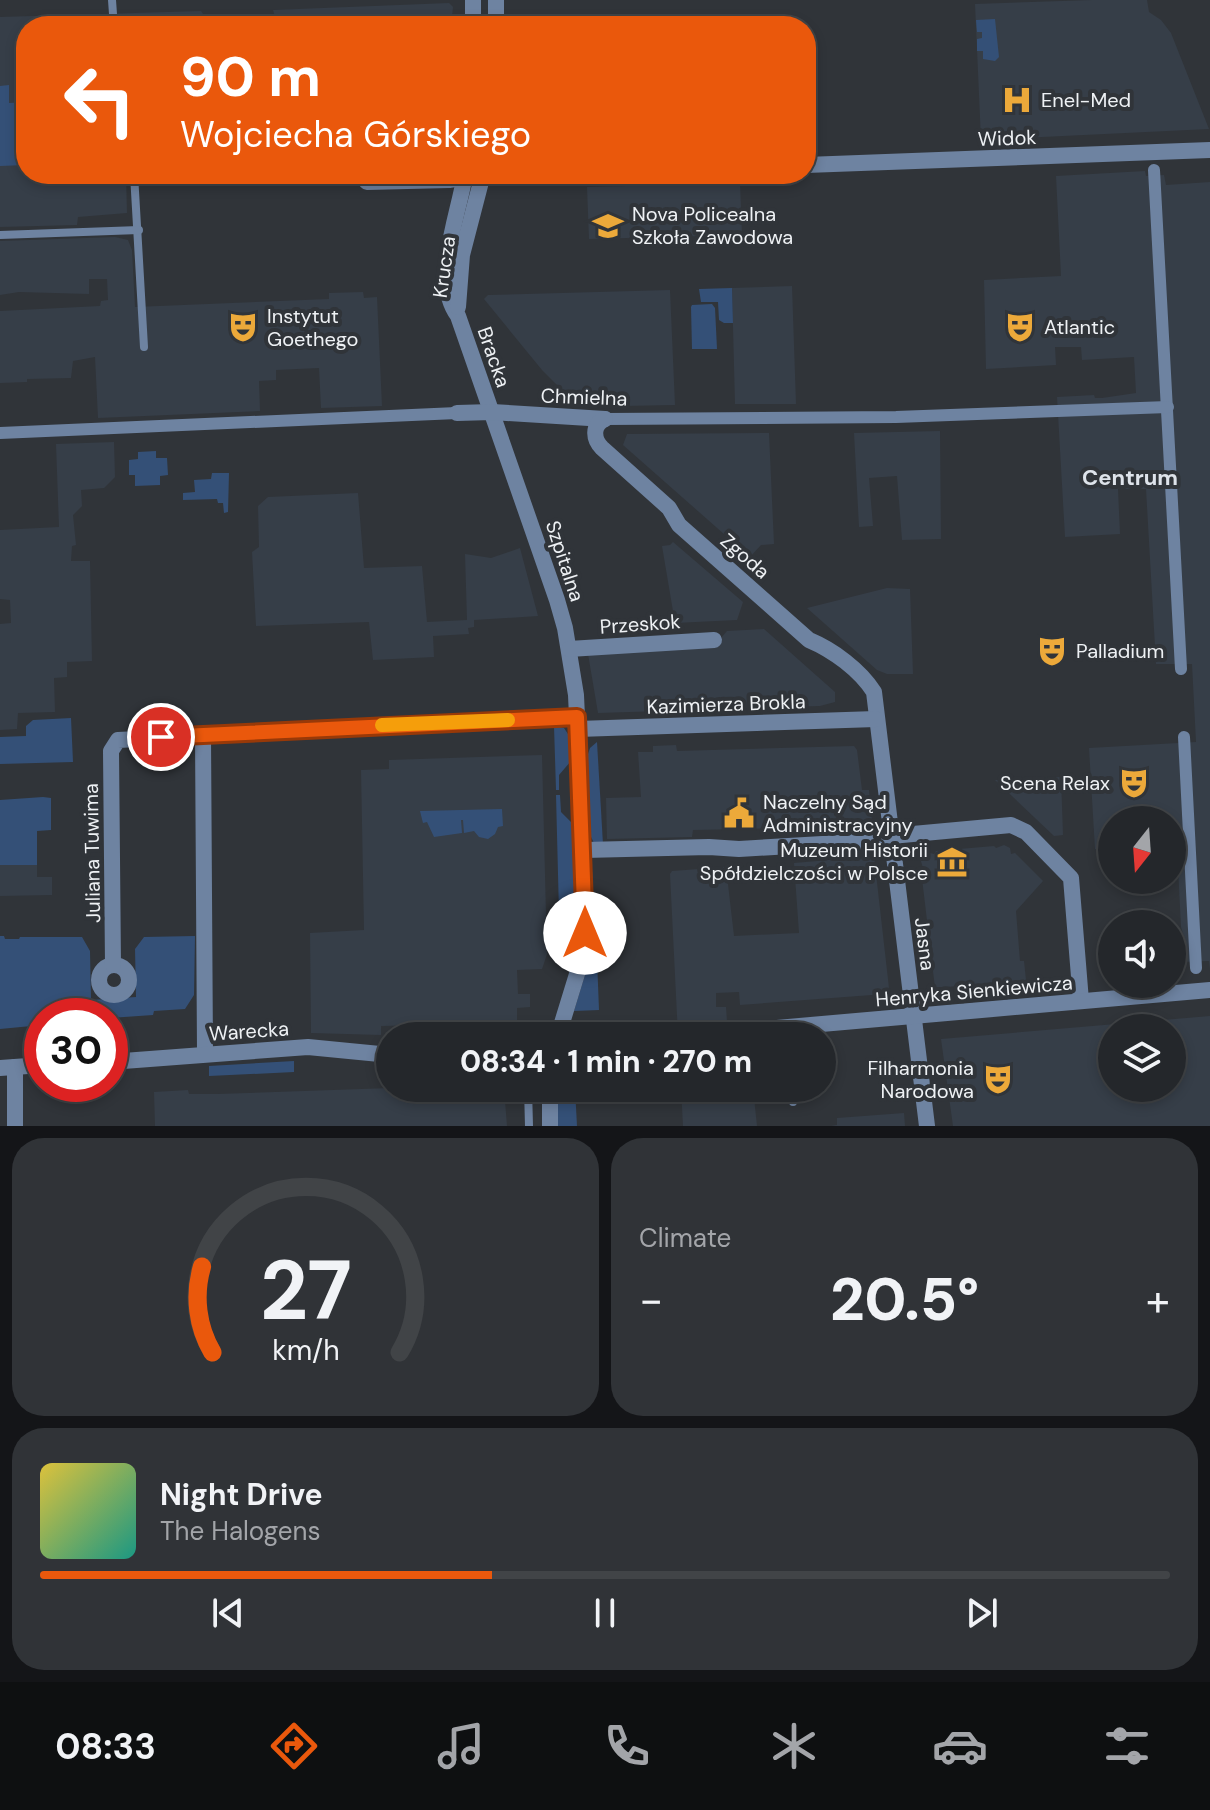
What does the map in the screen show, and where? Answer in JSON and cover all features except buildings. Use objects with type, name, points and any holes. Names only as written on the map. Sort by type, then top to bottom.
[{"type":"street","name":"Widok","points":[[816,165],[1210,150]]},
{"type":"street","points":[[1154,170],[1181,669]]},
{"type":"street","name":"Krucza","points":[[458,316],[449,300],[447,265],[462,184]]},
{"type":"street","name":"Krucza","points":[[458,316],[459,271],[481,184]]},
{"type":"street","name":"Bracka","points":[[458,316],[492,412]]},
{"type":"street","name":"Chmielna","points":[[0,433],[492,412],[605,419],[896,417],[1168,407]]},
{"type":"street","name":"Szpitalna","points":[[492,412],[557,600],[569,649],[578,723],[586,916],[584,947],[562,1022]]},
{"type":"street","name":"Zgoda","points":[[605,419],[598,423],[595,430],[602,448],[669,508],[679,525],[809,640],[827,648],[865,681],[875,696],[876,719]]},
{"type":"street","name":"Przeskok","points":[[569,649],[714,640]]},
{"type":"street","name":"Kazimierza Brokla","points":[[116,742],[124,738],[578,723],[876,719]]},
{"type":"street","name":"Jasna","points":[[876,719],[927,1126]]},
{"type":"street","points":[[203,735],[205,1053]]},
{"type":"street","points":[[1184,737],[1196,968]]},
{"type":"street","name":"Juliana Tuwima","points":[[113,965],[111,751],[116,742]]},
{"type":"street","points":[[584,850],[739,849],[891,838],[1011,825],[1026,832],[1071,878],[1081,1001]]},
{"type":"street","name":"Henryka Sienkiewicza","points":[[836,1024],[1210,990]]},
{"type":"street","name":"Warecka","points":[[128,1060],[308,1047],[376,1054]]},
{"type":"street","points":[[8,1068],[15,1126]]},
{"type":"street","points":[[550,1102],[550,1126]]},
{"type":"lane","points":[[112,0],[113,14]]},
{"type":"lane","points":[[135,184],[144,347]]},
{"type":"lane","points":[[0,235],[139,230]]},
{"type":"lane","points":[[528,1102],[529,1126]]},
{"type":"shaded area","points":[[1147,0],[1149,12],[1161,20],[1171,33],[1209,129],[981,140],[975,4]]},
{"type":"shaded area","points":[[449,3],[453,7],[452,16],[275,16],[273,10]]},
{"type":"shaded area","points":[[201,11],[204,16],[34,16]]},
{"type":"shaded area","points":[[0,17],[16,17],[16,184],[126,184],[127,213],[78,217],[77,225],[0,227]]},
{"type":"shaded area","points":[[995,19],[999,57],[995,61],[983,59],[983,51],[977,51],[977,39],[982,38],[982,32],[977,32],[976,20]]},
{"type":"shaded area","points":[[9,85],[9,103],[16,103],[16,165],[0,166],[0,86]]},
{"type":"shaded area","points":[[1145,171],[1146,176],[1164,175],[1166,185],[1210,182],[1210,969],[1209,961],[1186,962],[1186,910],[1180,910],[1179,894],[1186,894],[1186,806],[1098,806],[1098,849],[1095,849],[1089,748],[1196,742],[1192,664],[1156,664],[1146,489],[1118,489],[1120,534],[1065,537],[1057,397],[1094,395],[1095,398],[1102,398],[1136,393],[1134,357],[1082,360],[1081,347],[1055,347],[1056,365],[986,369],[984,280],[1061,276],[1056,176]]},
{"type":"shaded area","points":[[740,184],[742,235],[589,239],[587,187]]},
{"type":"shaded area","points":[[115,237],[128,240],[132,250],[135,307],[329,299],[329,293],[363,292],[364,298],[377,297],[382,406],[321,408],[319,368],[276,370],[276,380],[259,381],[260,411],[98,418],[95,357],[73,361],[71,378],[0,383],[0,311],[100,306],[101,301],[108,300],[107,279],[89,279],[89,294],[19,292],[0,295],[0,241]]},
{"type":"shaded area","points":[[792,286],[796,404],[735,404],[732,288]]},
{"type":"shaded area","points":[[732,288],[733,323],[724,323],[719,320],[718,302],[701,302],[699,289]]},
{"type":"shaded area","points":[[670,290],[675,405],[622,406],[621,401],[615,401],[615,405],[575,403],[542,370],[484,299],[488,295]]},
{"type":"shaded area","points":[[712,304],[715,308],[717,349],[692,349],[691,307]]},
{"type":"shaded area","points":[[940,431],[941,539],[902,540],[897,476],[869,478],[873,526],[859,527],[854,433]]},
{"type":"shaded area","points":[[769,433],[774,544],[761,545],[750,557],[623,445],[627,434]]},
{"type":"shaded area","points":[[114,442],[115,477],[104,488],[81,490],[82,506],[73,515],[76,545],[72,546],[71,561],[90,561],[92,661],[67,662],[67,677],[54,678],[55,712],[18,713],[17,729],[0,730],[0,624],[11,623],[10,600],[0,599],[0,530],[59,527],[56,444]]},
{"type":"shaded area","points":[[156,451],[156,458],[167,458],[168,475],[160,476],[160,485],[135,486],[135,475],[129,475],[129,460],[138,459],[138,452]]},
{"type":"shaded area","points":[[212,473],[229,473],[228,512],[224,513],[223,503],[218,503],[217,499],[183,500],[183,493],[195,492],[194,480],[211,479]]},
{"type":"shaded area","points":[[358,493],[364,568],[422,566],[427,622],[467,620],[465,554],[491,558],[520,548],[538,616],[474,620],[474,627],[468,628],[469,634],[433,636],[434,657],[373,660],[369,622],[256,626],[252,552],[259,547],[258,506],[268,497]]},
{"type":"shaded area","points":[[673,542],[743,602],[737,620],[675,623],[662,546]]},
{"type":"shaded area","points":[[887,588],[910,589],[913,674],[887,674],[877,670],[807,608]]},
{"type":"shaded area","points":[[764,629],[835,692],[835,702],[820,706],[598,713],[588,654],[713,647],[727,631]]},
{"type":"shaded area","points":[[71,718],[73,762],[0,764],[0,737],[26,736],[26,726],[33,720]]},
{"type":"shaded area","points":[[554,726],[564,728],[570,737],[571,761],[559,775],[559,790],[556,790]]},
{"type":"shaded area","points":[[597,742],[603,844],[594,843],[591,837],[587,757],[590,748]]},
{"type":"shaded area","points":[[676,745],[677,751],[854,746],[862,790],[869,790],[873,831],[788,834],[788,828],[693,830],[692,837],[607,839],[606,798],[641,797],[638,752],[653,752],[653,746]]},
{"type":"shaded area","points":[[542,755],[547,954],[542,969],[517,970],[518,994],[530,994],[530,1007],[517,1008],[517,1022],[376,1022],[376,1035],[311,1033],[310,933],[364,930],[361,770],[389,769],[389,760]]},
{"type":"shaded area","points":[[1061,777],[1063,835],[1054,836],[995,780]]},
{"type":"shaded area","points":[[556,795],[560,795],[561,812],[574,825],[576,924],[574,942],[570,949],[560,953]]},
{"type":"shaded area","points":[[51,798],[51,830],[37,831],[37,865],[0,865],[0,800]]},
{"type":"shaded area","points":[[502,809],[503,826],[498,827],[488,839],[479,837],[474,831],[464,833],[463,820],[462,833],[434,837],[427,822],[423,823],[420,811]]},
{"type":"shaded area","points":[[1004,845],[1043,881],[1016,911],[1020,961],[1024,961],[1026,980],[935,988],[920,858],[926,852],[934,854],[936,851]]},
{"type":"shaded area","points":[[874,856],[889,988],[885,994],[740,1005],[739,992],[716,993],[716,1007],[726,1007],[727,1022],[677,1022],[672,871],[726,867],[734,936],[799,933],[794,863]]},
{"type":"shaded area","points":[[0,865],[37,865],[37,877],[52,877],[52,895],[0,896]]},
{"type":"shaded area","points":[[592,933],[596,933],[599,1010],[574,1011],[585,975]]},
{"type":"shaded area","points":[[0,936],[5,939],[82,937],[90,951],[91,998],[24,998],[24,1027],[0,1029]]},
{"type":"shaded area","points":[[195,936],[194,995],[185,1009],[154,1011],[153,1015],[128,1017],[128,998],[121,998],[136,997],[135,949],[144,937]]},
{"type":"shaded area","points":[[1210,1016],[1210,1126],[953,1126],[941,1039],[1098,1026],[1098,1102],[1186,1102],[1186,1018]]},
{"type":"shaded area","points":[[294,1061],[294,1072],[209,1076],[209,1066]]},
{"type":"shaded area","points":[[376,1088],[376,1102],[505,1102],[507,1126],[155,1126],[154,1092],[188,1090],[189,1094]]},
{"type":"shaded area","points":[[558,1102],[576,1102],[577,1126],[557,1126]]},
{"type":"shaded area","points":[[682,1102],[754,1102],[757,1126],[683,1126]]},
{"type":"shaded area","points":[[904,1113],[905,1126],[831,1126],[837,1125],[837,1118]]},
{"type":"slow traffic","points":[[382,725],[508,720]]},
{"type":"place","name":"Enel-Med","points":[[1017,100]]},
{"type":"place","name":"Nova Policealna Szkoła Zawodowa","points":[[608,226]]},
{"type":"place","name":"Instytut Goethego","points":[[243,327]]},
{"type":"place","name":"Atlantic","points":[[1020,327]]},
{"type":"place","name":"Palladium","points":[[1052,651]]},
{"type":"place","name":"Scena Relax","points":[[1134,783]]},
{"type":"place","name":"Naczelny Sąd Administracyjny","points":[[739,813]]},
{"type":"place","name":"Muzeum Historii Spółdzielczości w Polsce","points":[[952,862]]},
{"type":"place","name":"Filharmonia Narodowa","points":[[998,1079]]},
{"type":"district","name":"Centrum","points":[[1130,477]]},
{"type":"route","points":[[161,737],[577,717],[585,933]]}]
